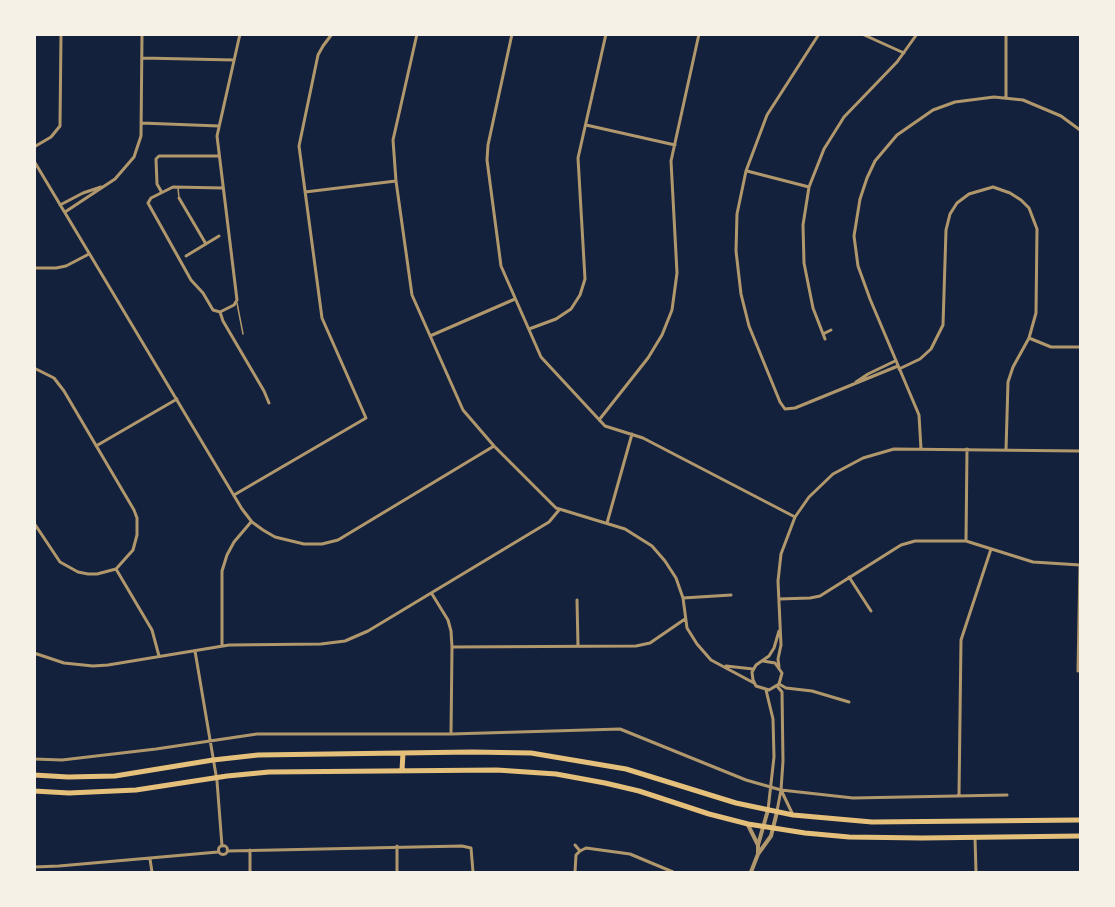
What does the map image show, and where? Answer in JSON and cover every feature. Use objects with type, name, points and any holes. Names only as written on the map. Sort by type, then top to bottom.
[{"type":"highway","points":[[34,775],[115,776],[258,755],[499,752],[554,756],[626,769],[736,803],[793,815],[872,822],[1080,820]]},
{"type":"highway","points":[[402,770],[403,753]]},
{"type":"highway","points":[[34,792],[136,790],[283,771],[497,770],[556,774],[639,791],[709,814],[773,829],[849,837],[1080,836]]},
{"type":"street","points":[[34,147],[51,137],[60,126],[61,34]]},
{"type":"street","points":[[64,212],[121,174],[134,157],[141,136],[142,34]]},
{"type":"street","points":[[223,188],[170,188],[149,200],[148,207],[179,260],[213,310],[220,312],[237,302],[227,233],[223,188],[217,140],[240,34]]},
{"type":"street","points":[[234,495],[366,418],[322,318],[298,146],[318,55],[332,34]]},
{"type":"street","points":[[512,34],[487,152],[500,258],[505,276],[541,357],[605,426],[632,434],[795,517]]},
{"type":"street","points":[[530,329],[556,319],[571,309],[580,296],[585,279],[578,158],[606,34]]},
{"type":"street","points":[[599,420],[648,358],[662,335],[672,310],[677,273],[671,171],[699,34]]},
{"type":"street","points":[[819,34],[767,115],[746,171],[737,214],[736,250],[740,287],[749,326],[782,406],[790,410],[920,359],[931,349],[938,338],[945,315],[948,221],[957,203],[980,189],[993,187],[1010,193],[1029,208],[1037,229],[1036,313],[1029,338],[1013,367],[1008,382],[1006,450]]},
{"type":"street","points":[[862,34],[904,53]]},
{"type":"street","points":[[825,339],[813,308],[803,252],[803,225],[809,187],[824,149],[844,117],[904,53],[917,34]]},
{"type":"street","points":[[1006,34],[1006,98]]},
{"type":"street","points":[[417,35],[393,140],[396,181],[412,295],[463,410],[494,446],[544,498],[559,510],[607,523],[635,534],[659,553],[672,570],[683,598],[685,619],[691,636],[708,658],[759,688],[766,690],[778,685],[812,691],[849,702]]},
{"type":"street","points":[[142,58],[234,60]]},
{"type":"street","points":[[921,449],[919,415],[865,285],[855,251],[856,216],[867,178],[875,161],[897,135],[933,110],[955,102],[978,98],[1006,98],[1037,105],[1077,126],[1080,130]]},
{"type":"street","points":[[1077,126],[1080,122]]},
{"type":"street","points":[[141,123],[219,126]]},
{"type":"street","points":[[585,125],[675,145]]},
{"type":"street","points":[[161,192],[157,184],[156,159],[159,156],[219,156]]},
{"type":"street","points":[[34,161],[234,495],[252,522],[275,537],[291,542],[322,544],[338,540],[494,446]]},
{"type":"street","points":[[746,171],[809,187]]},
{"type":"street","points":[[304,192],[396,181]]},
{"type":"street","points":[[60,205],[108,184]]},
{"type":"street","points":[[179,198],[206,244]]},
{"type":"street","points":[[186,256],[221,235]]},
{"type":"street","points":[[34,268],[66,266],[89,254]]},
{"type":"street","points":[[430,336],[515,299]]},
{"type":"street","points":[[220,312],[222,321],[264,391],[269,404]]},
{"type":"street","points":[[823,334],[831,330]]},
{"type":"street","points":[[1029,338],[1051,347],[1080,347]]},
{"type":"street","points":[[852,384],[896,361]]},
{"type":"street","points":[[34,368],[48,374],[59,384],[96,446],[137,518],[136,543],[129,556],[116,569],[97,574],[78,572],[68,568],[54,554],[34,523]]},
{"type":"street","points":[[96,446],[177,399]]},
{"type":"street","points":[[607,523],[632,434]]},
{"type":"street","points":[[751,873],[758,854],[771,836],[781,790],[782,692],[778,685],[782,674],[779,667],[778,570],[781,554],[795,517],[821,484],[847,466],[894,449],[1080,451]]},
{"type":"street","points":[[966,542],[967,449]]},
{"type":"street","points":[[34,653],[64,663],[93,666],[222,646],[321,644],[345,641],[357,637],[549,522],[559,510]]},
{"type":"street","points":[[222,646],[222,571],[234,542],[252,522]]},
{"type":"street","points":[[779,599],[815,597],[901,545],[915,541],[966,542],[1033,562],[1080,565],[1078,671]]},
{"type":"street","points":[[959,795],[961,640],[991,549]]},
{"type":"street","points":[[116,569],[152,630],[159,656]]},
{"type":"street","points":[[849,578],[870,611]]},
{"type":"street","points":[[432,593],[448,620],[452,647],[451,734]]},
{"type":"street","points":[[683,598],[731,595]]},
{"type":"street","points":[[577,600],[578,646]]},
{"type":"street","points":[[452,647],[643,645],[657,639],[685,619]]},
{"type":"street","points":[[754,683],[753,669],[774,648],[780,627]]},
{"type":"street","points":[[195,651],[216,778],[222,846],[218,852]]},
{"type":"street","points":[[763,661],[772,661],[779,667]]},
{"type":"street","points":[[721,665],[753,669]]},
{"type":"street","points":[[758,854],[758,845],[772,788],[774,757],[773,719],[766,690]]},
{"type":"street","points":[[34,759],[62,760],[257,734],[451,734],[620,729],[746,780],[781,790],[853,798],[1007,795]]},
{"type":"street","points":[[781,790],[793,815]]},
{"type":"street","points":[[748,824],[758,845]]},
{"type":"street","points":[[975,838],[976,873]]},
{"type":"street","points":[[575,845],[579,851]]},
{"type":"street","points":[[222,846],[228,851]]},
{"type":"street","points":[[397,846],[397,873]]},
{"type":"street","points":[[34,867],[218,852],[223,855],[228,851],[397,846],[471,848],[473,873]]},
{"type":"street","points":[[579,851],[591,849],[630,854],[673,873]]},
{"type":"street","points":[[250,850],[250,873]]},
{"type":"street","points":[[575,873],[575,858],[579,851]]},
{"type":"street","points":[[150,859],[152,873]]},
{"type":"street","points":[[59,866],[60,873]]},
{"type":"lane","points":[[178,187],[179,198]]},
{"type":"lane","points":[[179,260],[186,256]]},
{"type":"lane","points":[[237,302],[243,334]]}]
